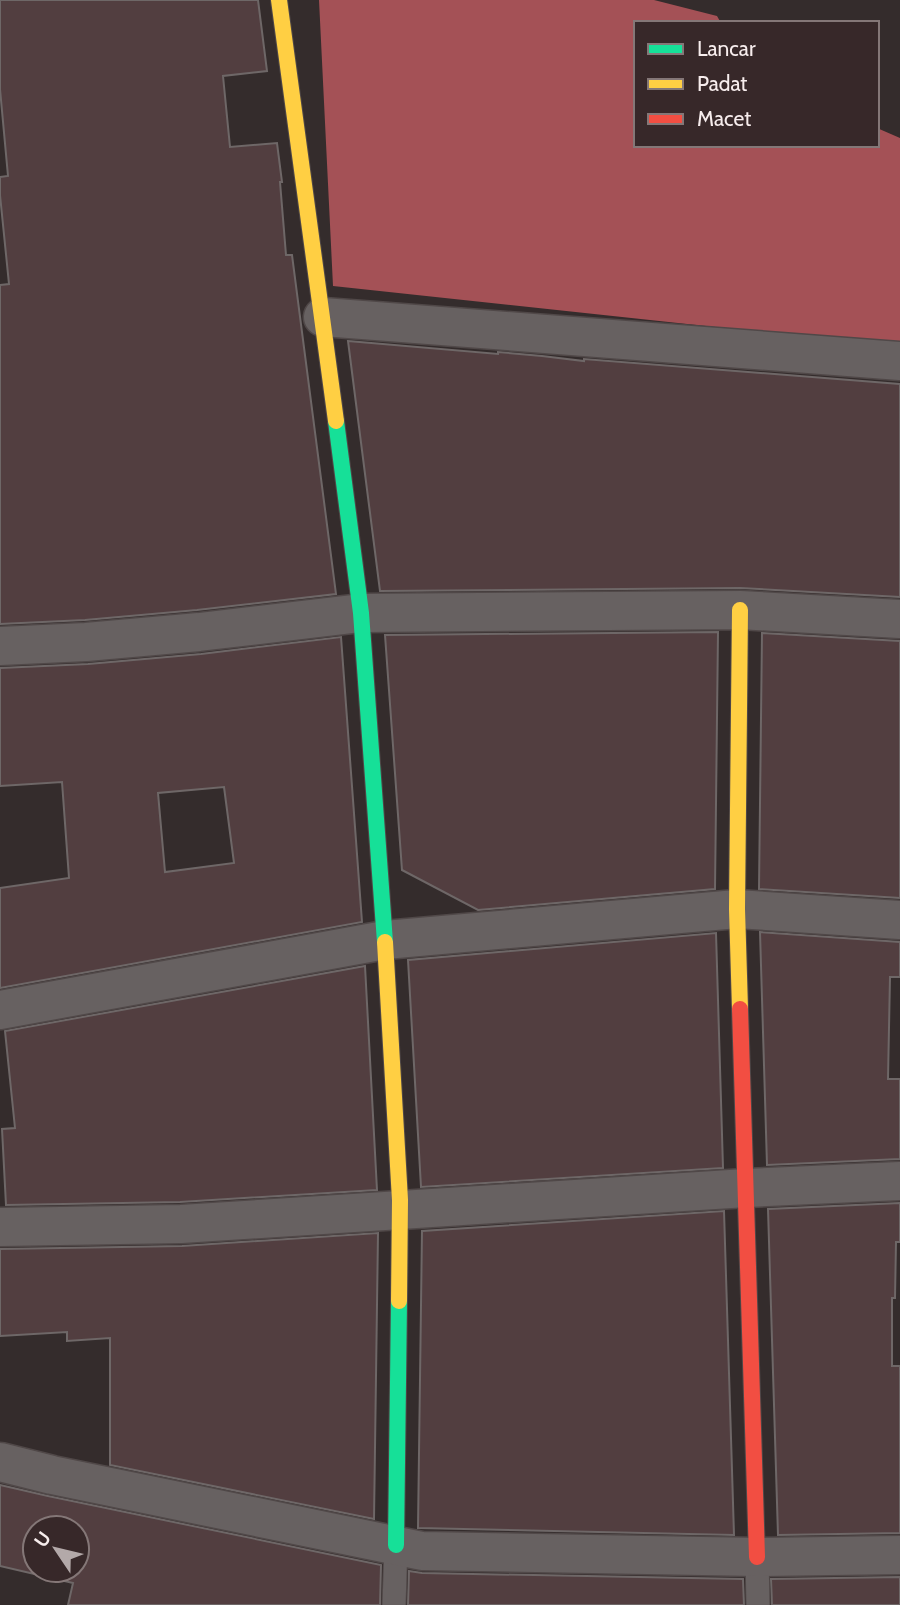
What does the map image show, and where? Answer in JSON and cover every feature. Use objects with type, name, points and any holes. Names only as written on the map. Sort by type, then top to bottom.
[{"type":"street","points":[[279,0],[361,613],[385,940],[400,1210],[396,1545]]},
{"type":"street","points":[[323,317],[900,361]]},
{"type":"street","points":[[740,610],[737,909],[757,1556]]},
{"type":"street","points":[[0,646],[174,634],[361,613],[740,610],[900,619]]},
{"type":"street","points":[[0,1010],[385,940],[737,909],[900,920]]},
{"type":"street","points":[[0,1227],[181,1224],[746,1188],[900,1181]]},
{"type":"street","points":[[0,1462],[422,1551],[757,1556],[900,1555]]},
{"type":"lane","points":[[394,1605],[396,1545]]},
{"type":"lane","points":[[757,1556],[758,1605]]},
{"type":"shaded area","points":[[319,0],[654,0],[717,16],[720,21],[634,21],[634,147],[879,147],[879,129],[900,138],[900,347],[333,286]]},
{"type":"building","points":[[0,0],[258,0],[267,71],[223,76],[230,147],[277,143],[286,255],[292,255],[336,594],[85,620],[0,624],[0,285],[9,284],[0,195],[0,177],[8,176],[0,89]]},
{"type":"building","points":[[348,341],[900,384],[900,597],[740,588],[380,591]]},
{"type":"building","points":[[718,632],[715,889],[478,910],[402,870],[385,635]]},
{"type":"building","points":[[762,633],[900,641],[900,898],[759,889]]},
{"type":"building","points":[[341,637],[362,922],[0,988],[0,888],[69,878],[62,782],[0,786],[0,668],[88,664]],"holes":[[[224,787],[234,863],[165,872],[158,793]]]},
{"type":"building","points":[[760,932],[900,942],[900,977],[890,977],[888,1079],[900,1079],[900,1159],[767,1165]]},
{"type":"building","points":[[716,933],[723,1168],[421,1187],[408,960]]},
{"type":"building","points":[[365,966],[377,1190],[180,1202],[6,1205],[2,1129],[15,1128],[5,1031]]},
{"type":"building","points":[[900,1203],[900,1242],[896,1242],[895,1298],[892,1298],[892,1366],[900,1366],[900,1533],[778,1535],[768,1209]]},
{"type":"building","points":[[724,1211],[734,1535],[418,1528],[422,1231]]},
{"type":"building","points":[[378,1233],[374,1519],[110,1465],[110,1338],[67,1341],[67,1332],[0,1336],[0,1249],[182,1246]]},
{"type":"building","points":[[0,1485],[381,1565],[380,1605],[68,1605],[73,1584],[91,1584],[91,1514],[21,1514],[21,1571],[0,1566]]},
{"type":"building","points":[[409,1571],[743,1579],[744,1605],[408,1605]]},
{"type":"building","points":[[900,1577],[900,1605],[772,1605],[771,1579]]},
{"type":"traffic: fast","points":[[336,421],[361,613],[385,942]]},
{"type":"traffic: fast","points":[[396,1545],[399,1301]]},
{"type":"traffic: slow","points":[[279,0],[336,421]]},
{"type":"traffic: slow","points":[[740,610],[737,909],[740,1009]]},
{"type":"traffic: slow","points":[[385,942],[400,1200],[399,1301]]},
{"type":"traffic: jam","points":[[740,1009],[757,1557]]}]
